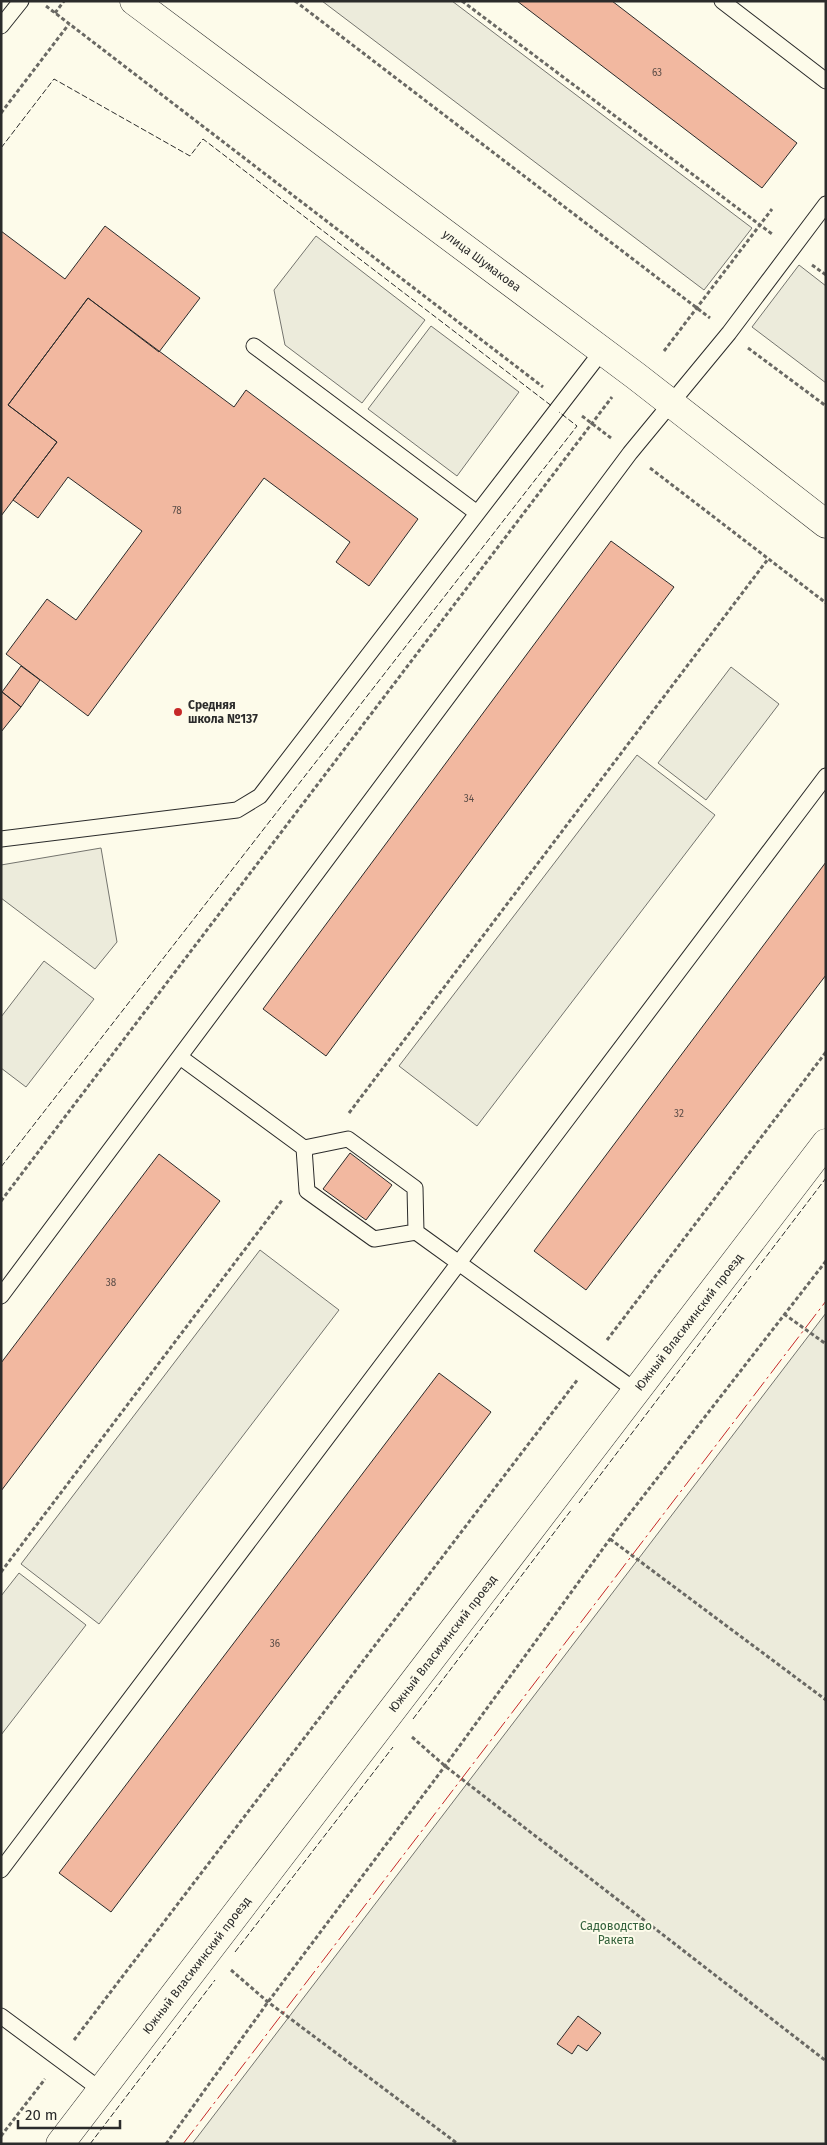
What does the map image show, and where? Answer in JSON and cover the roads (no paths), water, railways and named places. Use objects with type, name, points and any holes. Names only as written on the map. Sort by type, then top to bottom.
[{"type":"street","name":"улица Шумакова","points":[[134,1],[602,351],[826,524]]},
{"type":"street","name":"Южный Власихинский проезд","points":[[60,2144],[826,1143]]},
{"type":"lane","points":[[1,26],[21,1]]},
{"type":"lane","points":[[722,1],[826,81]]},
{"type":"lane","points":[[1,1296],[630,453],[729,333],[826,204]]},
{"type":"lane","points":[[254,346],[477,513]]},
{"type":"lane","points":[[1,839],[237,810],[260,796],[602,351]]},
{"type":"lane","points":[[1,1870],[826,776]]},
{"type":"lane","points":[[180,1057],[304,1148],[348,1140],[415,1188],[416,1232]]},
{"type":"lane","points":[[304,1148],[307,1191],[374,1239],[416,1232],[636,1390]]},
{"type":"lane","points":[[1,2016],[101,2090]]},
{"type":"place","name":"Средняя школа №137","points":[[178,712]]},
{"type":"park label","name":"Садоводство Ракета","points":[[616,1933]]}]
